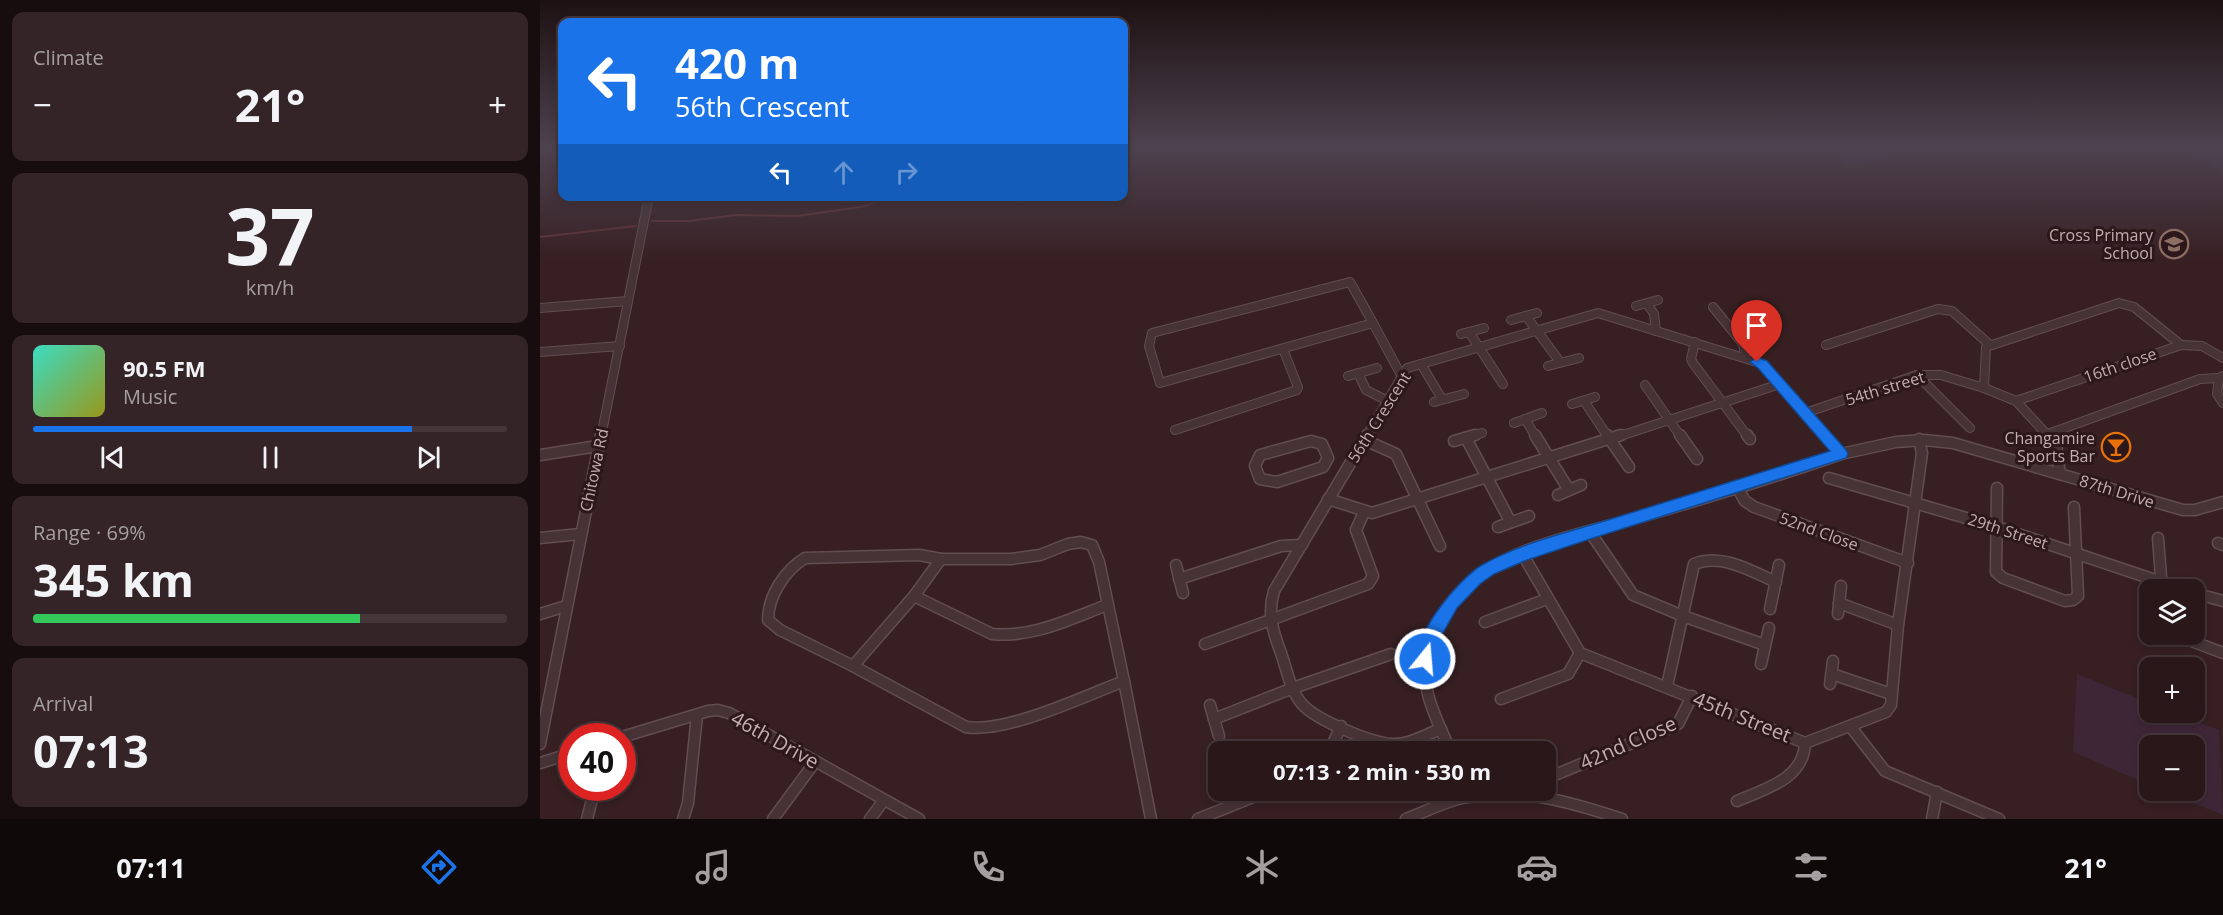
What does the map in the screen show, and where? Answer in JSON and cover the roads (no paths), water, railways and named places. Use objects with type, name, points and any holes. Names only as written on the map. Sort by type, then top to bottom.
[{"type":"street","name":"Chitowa Rd","points":[[540,744],[546,687],[566,606],[648,201]]},
{"type":"street","points":[[1373,323],[1160,383],[1149,346],[1152,333],[1350,282],[1373,323],[1401,375]]},
{"type":"street","points":[[1636,306],[1648,305],[1658,300]]},
{"type":"street","points":[[540,308],[628,301]]},
{"type":"street","points":[[1984,388],[1985,349],[1990,345],[2119,303],[2134,307],[2181,345]]},
{"type":"street","points":[[1648,305],[1654,314],[1656,331]]},
{"type":"street","points":[[1713,307],[1743,344],[1745,356]]},
{"type":"street","points":[[1827,345],[1938,309],[1952,311],[1990,345]]},
{"type":"street","points":[[1510,321],[1537,313]]},
{"type":"street","name":"56th Crescent","points":[[1441,729],[1405,742],[1394,744],[1380,742],[1341,726],[1305,707],[1293,688],[1270,621],[1269,607],[1274,591],[1407,368],[1598,314],[1745,356],[1762,364],[1841,454]]},
{"type":"street","points":[[1526,316],[1560,363]]},
{"type":"street","points":[[1484,328],[1465,333],[1479,348],[1503,384]]},
{"type":"street","points":[[1695,342],[1691,359],[1750,439]]},
{"type":"street","name":"16th close","points":[[2016,401],[2181,345],[2202,346],[2223,358]]},
{"type":"street","points":[[540,352],[620,346]]},
{"type":"street","points":[[1175,430],[1297,390],[1298,387],[1283,349]]},
{"type":"street","points":[[1548,366],[1580,358]]},
{"type":"street","points":[[1421,364],[1438,400],[1464,394]]},
{"type":"street","points":[[1377,368],[1353,374],[1368,392],[1386,400]]},
{"type":"street","name":"54th street","points":[[1805,413],[1917,375],[1935,374],[1984,388],[2016,401],[2056,444],[2060,474]]},
{"type":"street","points":[[1917,375],[1970,428]]},
{"type":"street","points":[[2048,434],[2199,379],[2221,377],[2217,396],[2223,403]]},
{"type":"street","points":[[1328,499],[1372,513],[1549,459],[1780,384]]},
{"type":"street","points":[[1645,385],[1697,459]]},
{"type":"street","points":[[1572,404],[1595,397]]},
{"type":"street","points":[[1584,401],[1629,467]]},
{"type":"street","points":[[1514,423],[1542,413]]},
{"type":"street","points":[[1525,419],[1569,490]]},
{"type":"street","points":[[1454,441],[1482,433]]},
{"type":"street","points":[[1466,438],[1510,521]]},
{"type":"street","name":"87th Drive","points":[[1446,741],[1427,693],[1425,676],[1428,648],[1436,626],[1451,603],[1474,579],[1488,569],[1590,532],[1841,454],[1879,443],[1919,439],[1953,443],[2182,510],[2195,510],[2223,502]]},
{"type":"street","name":"45th Street","points":[[1580,653],[1805,743],[1886,712],[1891,705],[1898,625],[1922,453],[1919,439]]},
{"type":"street","points":[[1365,440],[1396,454],[1440,546]]},
{"type":"street","points":[[1311,441],[1322,444],[1329,458],[1326,465],[1319,470],[1277,482],[1260,479],[1255,466],[1257,460],[1265,452],[1311,441]]},
{"type":"street","points":[[540,454],[598,446]]},
{"type":"street","points":[[1326,465],[1344,473]]},
{"type":"street","name":"29th Street","points":[[1829,478],[1997,527],[2076,553],[2144,579]]},
{"type":"street","points":[[1558,495],[1581,485]]},
{"type":"street","name":"52nd Close","points":[[1737,487],[1745,501],[1754,507],[1908,563]]},
{"type":"street","points":[[1997,488],[1996,568],[1999,575],[2065,601],[2073,600],[2078,596],[2074,507]]},
{"type":"street","points":[[1205,644],[1368,584],[1373,576],[1356,530],[1364,512]]},
{"type":"street","points":[[1498,527],[1529,516]]},
{"type":"street","points":[[1590,532],[1633,595],[1683,616],[1765,645]]},
{"type":"street","points":[[540,538],[580,534]]},
{"type":"street","points":[[2158,538],[2161,579]]},
{"type":"street","points":[[1124,681],[1006,725],[977,729],[966,727],[853,666],[780,630],[768,620],[770,606],[790,566],[813,556],[1011,559],[1040,555],[1068,544],[1092,544],[1097,555],[1124,681],[1151,819]]},
{"type":"street","points":[[1179,579],[1281,546],[1302,545]]},
{"type":"street","points":[[1501,699],[1568,674],[1580,653],[1523,555]]},
{"type":"street","points":[[1667,686],[1683,616],[1684,598],[1694,564],[1700,560],[1713,558],[1776,582]]},
{"type":"street","points":[[853,666],[914,596],[941,559]]},
{"type":"street","points":[[1176,565],[1183,593]]},
{"type":"street","points":[[1770,609],[1779,566]]},
{"type":"street","points":[[1841,586],[1839,609],[1898,625]]},
{"type":"street","points":[[2205,595],[2223,601]]},
{"type":"street","points":[[914,596],[1000,636],[1018,636],[1107,605]]},
{"type":"street","points":[[1485,622],[1547,599]]},
{"type":"street","points":[[540,614],[566,606]]},
{"type":"street","points":[[1761,664],[1769,628]]},
{"type":"street","points":[[2202,645],[2223,653]]},
{"type":"street","points":[[1214,719],[1293,688],[1391,654]]},
{"type":"street","points":[[1833,661],[1831,679],[1891,694]]},
{"type":"street","name":"42nd Close","points":[[1556,775],[1678,724],[1692,696]]},
{"type":"street","points":[[1210,705],[1219,736]]},
{"type":"street","name":"46th Drive","points":[[636,733],[718,710],[729,713],[919,819]]},
{"type":"street","points":[[683,819],[688,803],[697,715]]},
{"type":"street","points":[[1334,741],[1341,726]]},
{"type":"street","points":[[1850,726],[1885,771],[1999,819]]},
{"type":"street","points":[[1737,801],[1796,772],[1804,761],[1805,743]]},
{"type":"street","points":[[540,763],[558,757]]},
{"type":"street","points":[[773,819],[815,762]]},
{"type":"street","points":[[1932,819],[1937,792]]},
{"type":"street","points":[[870,819],[884,800]]},
{"type":"street","points":[[1556,800],[1622,819]]},
{"type":"street","points":[[587,819],[592,801]]},
{"type":"street","points":[[1198,819],[1243,801]]},
{"type":"street","points":[[1406,819],[1450,801]]},
{"type":"waterway","points":[[652,221],[688,221],[737,215],[797,216],[867,206],[876,201]]},
{"type":"waterway","points":[[540,237],[636,226]]},
{"type":"place","name":"Cross Primary School","points":[[2174,244]]},
{"type":"place","name":"Changamire Sports Bar","points":[[2116,447]]}]
